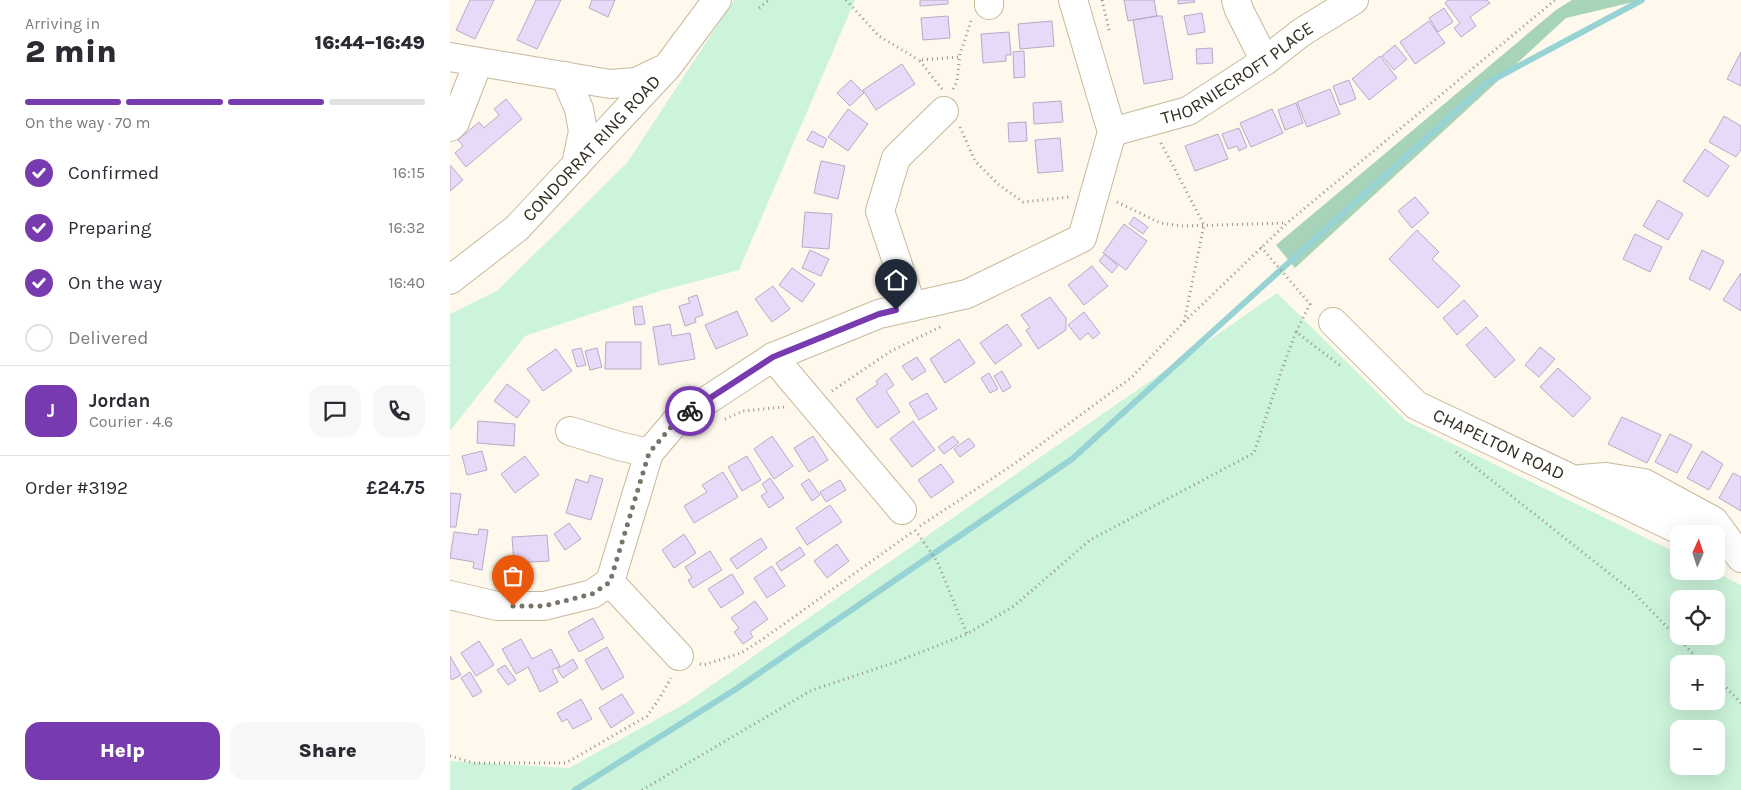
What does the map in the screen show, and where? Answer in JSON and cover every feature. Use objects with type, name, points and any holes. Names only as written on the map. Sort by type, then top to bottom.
[{"type":"street","name":"CONDORRAT RING ROAD","points":[[450,280],[517,228],[668,66],[717,0]]},
{"type":"street","points":[[450,595],[497,606],[544,606],[592,594],[610,582],[649,453],[677,420],[773,357],[879,314],[967,294],[1082,238],[1112,132],[1073,0]]},
{"type":"street","points":[[1236,0],[1239,10],[1265,61]]},
{"type":"street","name":"THORNIECROFT PLACE","points":[[1112,132],[1188,111],[1265,61],[1302,32],[1354,0]]},
{"type":"street","points":[[450,57],[610,84],[636,82],[668,66]]},
{"type":"street","points":[[450,127],[455,122],[478,62]]},
{"type":"street","points":[[565,76],[578,109],[583,131],[576,166]]},
{"type":"street","points":[[912,307],[880,211],[896,158],[948,104]]},
{"type":"street","name":"CHAPELTON ROAD","points":[[1333,322],[1416,405],[1670,525]]},
{"type":"street","points":[[773,357],[909,520]]},
{"type":"street","points":[[570,431],[649,453]]},
{"type":"street","points":[[1574,480],[1606,477],[1644,484],[1714,521],[1741,558]]},
{"type":"street","points":[[1725,551],[1741,558]]},
{"type":"street","points":[[610,582],[679,656]]},
{"type":"path","points":[[759,8],[769,0]]},
{"type":"path","points":[[846,0],[879,36],[919,60],[948,104],[975,161],[999,185],[1022,202],[1056,199],[1095,192],[1160,223],[1183,226],[1286,223]]},
{"type":"path","points":[[1102,0],[1111,38]]},
{"type":"path","points":[[450,756],[474,763],[566,763],[647,716],[669,681],[679,656],[704,665],[741,654],[763,639],[909,520],[1014,464],[1132,378],[1184,322],[1286,223],[1555,0]]},
{"type":"path","points":[[948,104],[957,81],[959,57],[975,8],[989,3]]},
{"type":"path","points":[[919,60],[959,57]]},
{"type":"path","points":[[1150,122],[1204,225],[1184,322]]},
{"type":"path","points":[[642,790],[812,690],[896,662],[967,634],[1014,606],[1090,540],[1254,453],[1296,332],[1310,304],[1260,247]]},
{"type":"path","points":[[718,422],[744,411],[812,404],[891,351],[943,325]]},
{"type":"path","points":[[1296,332],[1343,368]]},
{"type":"path","points":[[1452,450],[1633,592],[1694,655]]},
{"type":"path","points":[[909,520],[937,561],[967,634]]},
{"type":"path","points":[[1725,686],[1741,703]]},
{"type":"green space","points":[[734,0],[855,0],[739,270],[660,291],[525,336],[450,431],[450,314],[497,291],[627,163]]},
{"type":"green space","points":[[1572,0],[1642,0],[1566,18],[1295,268],[1276,245],[1556,10]]},
{"type":"green space","points":[[1277,293],[1406,421],[1670,550],[1670,580],[1725,580],[1725,577],[1741,585],[1741,790],[450,790],[450,761],[569,768],[686,703]]},
{"type":"building","points":[[470,0],[494,0],[475,39],[456,30]]},
{"type":"building","points":[[536,0],[561,0],[537,49],[517,40]]},
{"type":"building","points":[[592,0],[615,0],[608,17],[589,8]]},
{"type":"building","points":[[920,0],[948,0],[948,4],[920,6]]},
{"type":"building","points":[[1124,0],[1154,0],[1157,16],[1128,21]]},
{"type":"building","points":[[1178,0],[1194,0],[1195,2],[1178,4]]},
{"type":"building","points":[[1448,0],[1487,0],[1490,3],[1470,17],[1476,26],[1461,37],[1454,28],[1460,23],[1445,3]]},
{"type":"building","points":[[1444,8],[1453,22],[1438,32],[1429,18]]},
{"type":"building","points":[[1202,13],[1205,32],[1188,35],[1184,16]]},
{"type":"building","points":[[948,16],[950,38],[923,40],[921,18]]},
{"type":"building","points":[[1162,16],[1173,79],[1144,84],[1133,20]]},
{"type":"building","points":[[1052,21],[1054,46],[1020,49],[1018,24]]},
{"type":"building","points":[[1429,21],[1445,43],[1415,64],[1400,42]]},
{"type":"building","points":[[1009,32],[1011,55],[1006,55],[1006,61],[983,63],[981,34]]},
{"type":"building","points":[[1395,45],[1407,59],[1394,70],[1382,56]]},
{"type":"building","points":[[1212,48],[1213,63],[1197,64],[1196,49]]},
{"type":"building","points":[[1024,51],[1025,77],[1014,78],[1013,52]]},
{"type":"building","points":[[1741,52],[1741,86],[1727,79]]},
{"type":"building","points":[[1380,56],[1397,78],[1369,100],[1352,79]]},
{"type":"building","points":[[902,64],[915,84],[876,110],[863,90]]},
{"type":"building","points":[[851,80],[864,93],[850,106],[837,93]]},
{"type":"building","points":[[1349,80],[1356,99],[1340,105],[1333,86]]},
{"type":"building","points":[[1330,89],[1340,114],[1307,127],[1297,102]]},
{"type":"building","points":[[506,99],[522,119],[466,167],[455,153],[463,146],[458,140],[479,122],[484,128],[499,115],[494,109]]},
{"type":"building","points":[[1061,101],[1063,122],[1034,124],[1033,103]]},
{"type":"building","points":[[1296,103],[1303,123],[1285,130],[1278,110]]},
{"type":"building","points":[[848,109],[868,124],[848,151],[828,137]]},
{"type":"building","points":[[1272,109],[1283,133],[1251,147],[1240,123]]},
{"type":"building","points":[[1724,116],[1741,126],[1741,150],[1736,157],[1709,142]]},
{"type":"building","points":[[1026,122],[1027,141],[1009,142],[1008,123]]},
{"type":"building","points":[[1239,128],[1247,147],[1239,151],[1237,146],[1228,149],[1222,134]]},
{"type":"building","points":[[812,131],[827,139],[823,148],[807,140]]},
{"type":"building","points":[[1218,134],[1228,159],[1195,171],[1185,146]]},
{"type":"building","points":[[1060,138],[1063,171],[1038,173],[1035,140]]},
{"type":"building","points":[[1705,149],[1729,166],[1708,197],[1683,181]]},
{"type":"building","points":[[821,161],[845,166],[838,199],[814,193]]},
{"type":"building","points":[[450,165],[463,180],[450,191]]},
{"type":"building","points":[[1415,197],[1429,213],[1412,228],[1398,211]]},
{"type":"building","points":[[1658,200],[1683,214],[1668,240],[1643,226]]},
{"type":"building","points":[[805,212],[832,214],[829,249],[802,247]]},
{"type":"building","points":[[1134,217],[1148,227],[1143,234],[1129,224]]},
{"type":"building","points":[[1124,224],[1147,241],[1126,270],[1103,253]]},
{"type":"building","points":[[1417,230],[1439,252],[1432,259],[1460,286],[1438,308],[1389,259]]},
{"type":"building","points":[[1635,234],[1662,247],[1650,272],[1623,259]]},
{"type":"building","points":[[810,250],[829,259],[821,276],[802,268]]},
{"type":"building","points":[[1702,250],[1724,261],[1710,290],[1689,279]]},
{"type":"building","points":[[1105,254],[1118,266],[1112,273],[1099,261]]},
{"type":"building","points":[[1092,266],[1108,286],[1084,305],[1068,285]]},
{"type":"building","points":[[792,268],[815,284],[802,302],[779,285]]},
{"type":"building","points":[[1741,273],[1741,311],[1723,300]]},
{"type":"building","points":[[773,286],[790,309],[772,322],[755,299]]},
{"type":"building","points":[[697,295],[703,315],[695,318],[696,322],[685,326],[679,306],[690,303],[688,298]]},
{"type":"building","points":[[1050,297],[1066,318],[1066,330],[1038,349],[1026,330],[1030,328],[1021,315]]},
{"type":"building","points":[[1464,300],[1478,316],[1457,335],[1443,318]]},
{"type":"building","points":[[642,306],[645,324],[635,325],[633,307]]},
{"type":"building","points":[[737,311],[748,335],[716,349],[705,325]]},
{"type":"building","points":[[1084,312],[1100,333],[1093,339],[1088,333],[1080,340],[1068,325]]},
{"type":"building","points":[[670,324],[672,336],[690,333],[695,359],[659,365],[653,327]]},
{"type":"building","points":[[1007,324],[1022,345],[995,364],[980,343]]},
{"type":"building","points":[[1486,327],[1515,360],[1495,378],[1466,345]]},
{"type":"building","points":[[959,339],[975,363],[945,383],[930,359]]},
{"type":"building","points":[[606,342],[641,342],[641,369],[605,369]]},
{"type":"building","points":[[1540,347],[1555,359],[1539,377],[1525,365]]},
{"type":"building","points":[[581,348],[586,365],[577,367],[572,350]]},
{"type":"building","points":[[597,348],[602,367],[590,370],[585,351]]},
{"type":"building","points":[[556,349],[572,371],[543,391],[527,369]]},
{"type":"building","points":[[917,357],[926,371],[912,380],[902,366]]},
{"type":"building","points":[[1558,368],[1591,398],[1573,417],[1540,387]]},
{"type":"building","points":[[1002,371],[1011,387],[1003,392],[994,376]]},
{"type":"building","points":[[886,373],[894,385],[886,391],[900,412],[877,428],[856,399],[878,384],[876,381]]},
{"type":"building","points":[[989,373],[998,389],[990,393],[981,378]]},
{"type":"building","points":[[507,384],[530,401],[517,418],[494,401]]},
{"type":"building","points":[[927,393],[937,409],[919,420],[909,403]]},
{"type":"building","points":[[1622,417],[1661,435],[1647,463],[1608,444]]},
{"type":"building","points":[[478,421],[515,424],[514,446],[477,443]]},
{"type":"building","points":[[913,421],[935,450],[912,467],[890,439]]},
{"type":"building","points":[[1670,434],[1692,445],[1677,473],[1655,462]]},
{"type":"building","points":[[772,436],[793,466],[774,479],[754,449]]},
{"type":"building","points":[[813,436],[828,460],[809,472],[794,448]]},
{"type":"building","points":[[953,436],[959,443],[944,454],[938,447]]},
{"type":"building","points":[[969,438],[975,446],[960,457],[954,449]]},
{"type":"building","points":[[482,451],[487,470],[467,475],[462,456]]},
{"type":"building","points":[[1702,451],[1723,464],[1709,490],[1687,478]]},
{"type":"building","points":[[525,456],[539,475],[515,493],[501,474]]},
{"type":"building","points":[[747,456],[761,480],[742,491],[728,467]]},
{"type":"building","points":[[941,464],[954,482],[931,498],[918,480]]},
{"type":"building","points":[[723,472],[738,497],[694,523],[684,506],[707,492],[702,485]]},
{"type":"building","points":[[1733,473],[1741,477],[1741,511],[1719,498]]},
{"type":"building","points":[[590,475],[603,479],[591,520],[566,513],[576,479],[588,483]]},
{"type":"building","points":[[770,478],[784,498],[769,508],[761,496],[767,492],[762,484]]},
{"type":"building","points":[[809,479],[820,495],[812,501],[801,484]]},
{"type":"building","points":[[840,480],[846,490],[826,502],[820,492]]},
{"type":"building","points":[[450,493],[461,494],[456,527],[450,527]]},
{"type":"building","points":[[830,505],[842,522],[807,545],[796,528]]},
{"type":"building","points":[[569,523],[581,539],[565,550],[554,534]]},
{"type":"building","points":[[479,529],[488,530],[482,570],[473,568],[474,562],[450,558],[454,532],[478,535]]},
{"type":"building","points":[[684,534],[696,553],[674,568],[662,550]]},
{"type":"building","points":[[547,535],[549,561],[514,563],[512,537]]},
{"type":"building","points":[[761,538],[767,548],[737,569],[730,559]]},
{"type":"building","points":[[837,544],[849,561],[827,578],[814,561]]},
{"type":"building","points":[[800,547],[805,555],[781,571],[776,563]]},
{"type":"building","points":[[710,551],[722,570],[693,588],[688,580],[692,578],[685,567]]},
{"type":"building","points":[[772,566],[785,586],[767,598],[754,578]]},
{"type":"building","points":[[732,574],[744,593],[721,608],[708,589]]},
{"type":"building","points":[[755,601],[768,619],[750,632],[753,637],[743,644],[734,632],[739,628],[731,618]]},
{"type":"building","points":[[593,618],[604,638],[579,652],[568,632]]},
{"type":"building","points":[[521,639],[532,659],[551,649],[560,666],[552,670],[558,682],[540,692],[528,667],[516,674],[502,649]]},
{"type":"building","points":[[479,641],[494,665],[476,676],[461,653]]},
{"type":"building","points":[[607,647],[624,677],[602,690],[585,660]]},
{"type":"building","points":[[450,656],[461,675],[452,680],[450,677]]},
{"type":"building","points":[[573,659],[578,668],[563,678],[557,669]]},
{"type":"building","points":[[505,665],[516,680],[508,685],[497,670]]},
{"type":"building","points":[[470,672],[482,692],[473,697],[461,678]]},
{"type":"building","points":[[622,694],[634,713],[611,728],[599,708]]},
{"type":"building","points":[[581,699],[592,719],[573,729],[567,719],[562,722],[557,713]]},
{"type":"waterway","points":[[575,790],[736,689],[1072,459],[1487,83],[1642,0]]},
{"type":"way so far","points":[[513,606],[544,606],[592,594],[610,582],[649,453],[677,420],[690,411]]},
{"type":"route","points":[[690,411],[773,357],[879,314],[896,310]]}]
